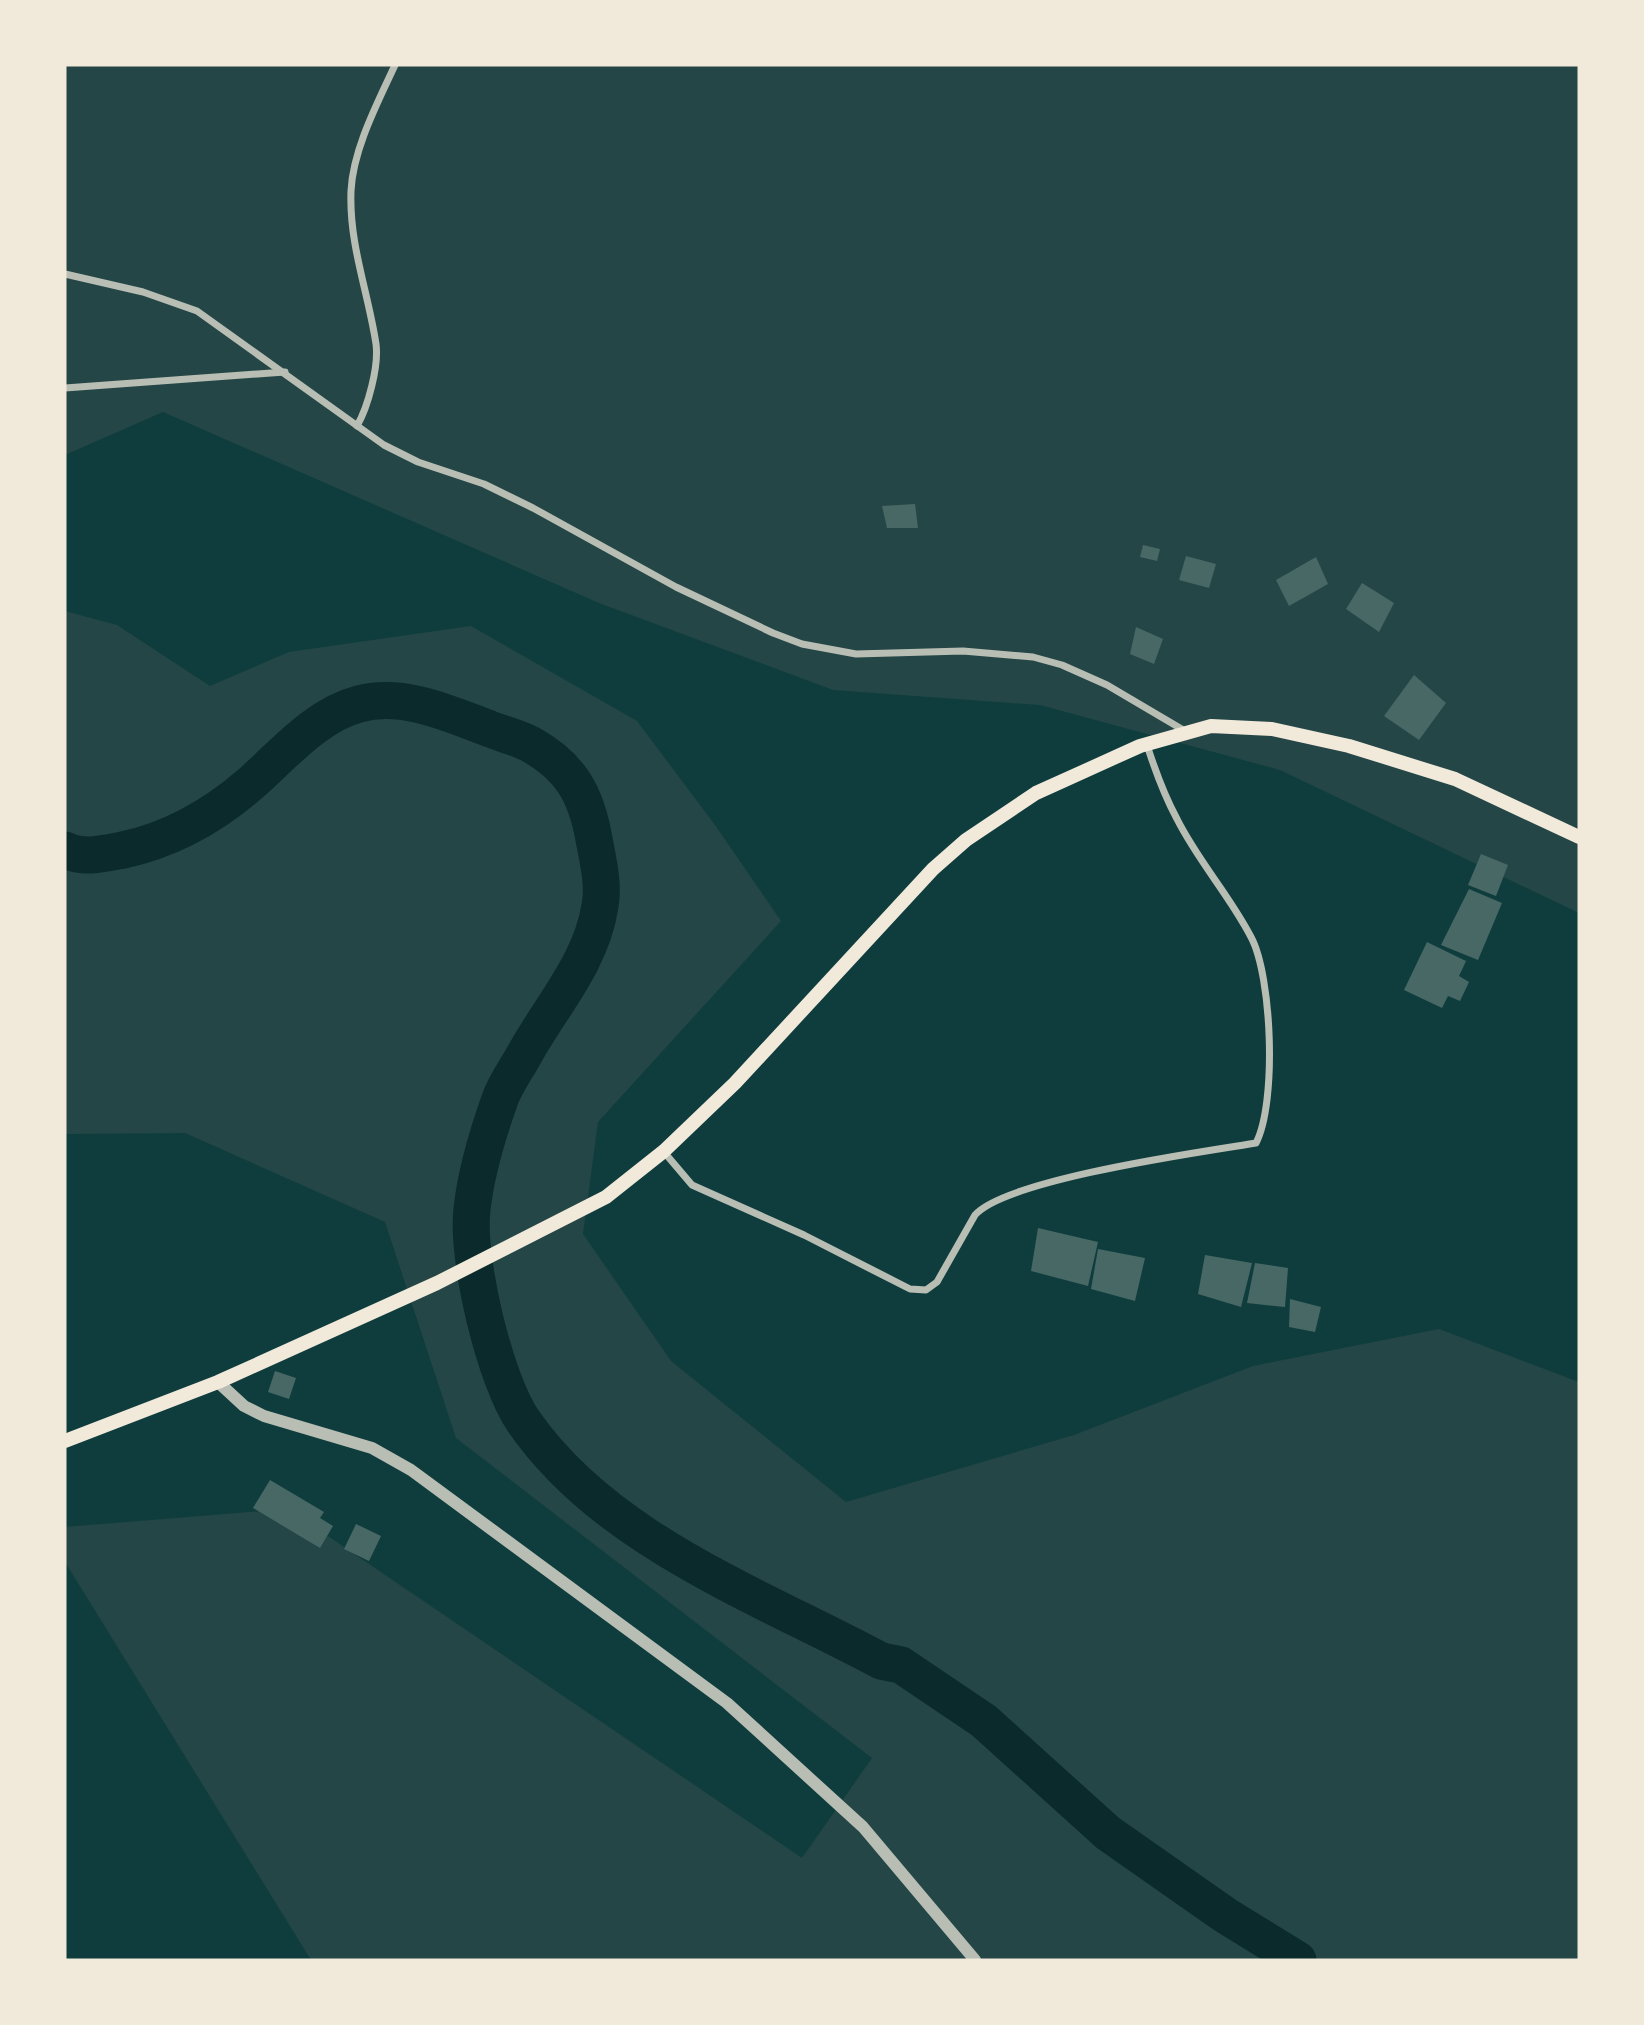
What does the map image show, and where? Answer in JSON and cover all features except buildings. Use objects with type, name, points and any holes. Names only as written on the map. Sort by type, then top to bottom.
[{"type":"main road","points":[[65,1441],[218,1382],[288,1347],[437,1283],[606,1198],[664,1151],[781,1037],[933,869],[966,841],[1036,793],[1147,744],[1211,726],[1272,729],[1349,746],[1455,779],[1579,837]]},
{"type":"street","points":[[357,426],[366,411],[377,346],[352,235],[351,188],[361,149],[395,65]]},
{"type":"street","points":[[65,274],[143,292],[197,311],[286,372],[357,426],[402,454],[484,484],[676,587],[802,644],[856,654],[963,650],[1033,657],[1107,685],[1189,734]]},
{"type":"street","points":[[65,388],[286,372]]},
{"type":"street","points":[[664,1151],[692,1185],[804,1235],[910,1289],[926,1290],[937,1282],[983,1205],[1044,1184],[1115,1168],[1256,1143],[1264,1128],[1268,1100],[1269,1022],[1253,940],[1177,821],[1158,779],[1147,744]]},
{"type":"street","points":[[218,1382],[244,1406],[264,1416],[372,1448],[411,1471],[727,1703],[863,1827],[975,1960]]},
{"type":"shaded area","points":[[65,65],[1579,65],[1579,913],[1280,770],[1040,705],[833,690],[599,603],[163,412],[65,455]]},
{"type":"shaded area","points":[[65,611],[117,625],[210,686],[289,652],[471,626],[637,721],[715,825],[781,921],[598,1122],[583,1234],[671,1361],[846,1502],[1074,1435],[1253,1366],[1439,1329],[1579,1382],[1579,1960],[311,1960],[65,1562],[65,1527],[288,1509],[802,1858],[872,1758],[456,1438],[385,1222],[185,1133],[65,1134]]},
{"type":"waterway","points":[[65,850],[86,855],[101,854],[140,846],[174,833],[236,796],[300,738],[328,717],[359,704],[392,701],[443,711],[525,742],[556,762],[581,795],[591,823],[600,873],[600,906],[595,927],[579,966],[501,1096],[482,1155],[472,1209],[474,1258],[485,1319],[503,1378],[524,1422],[558,1463],[597,1500],[641,1532],[736,1587],[881,1661],[901,1665],[984,1721],[1108,1833],[1225,1915],[1298,1960]]}]
